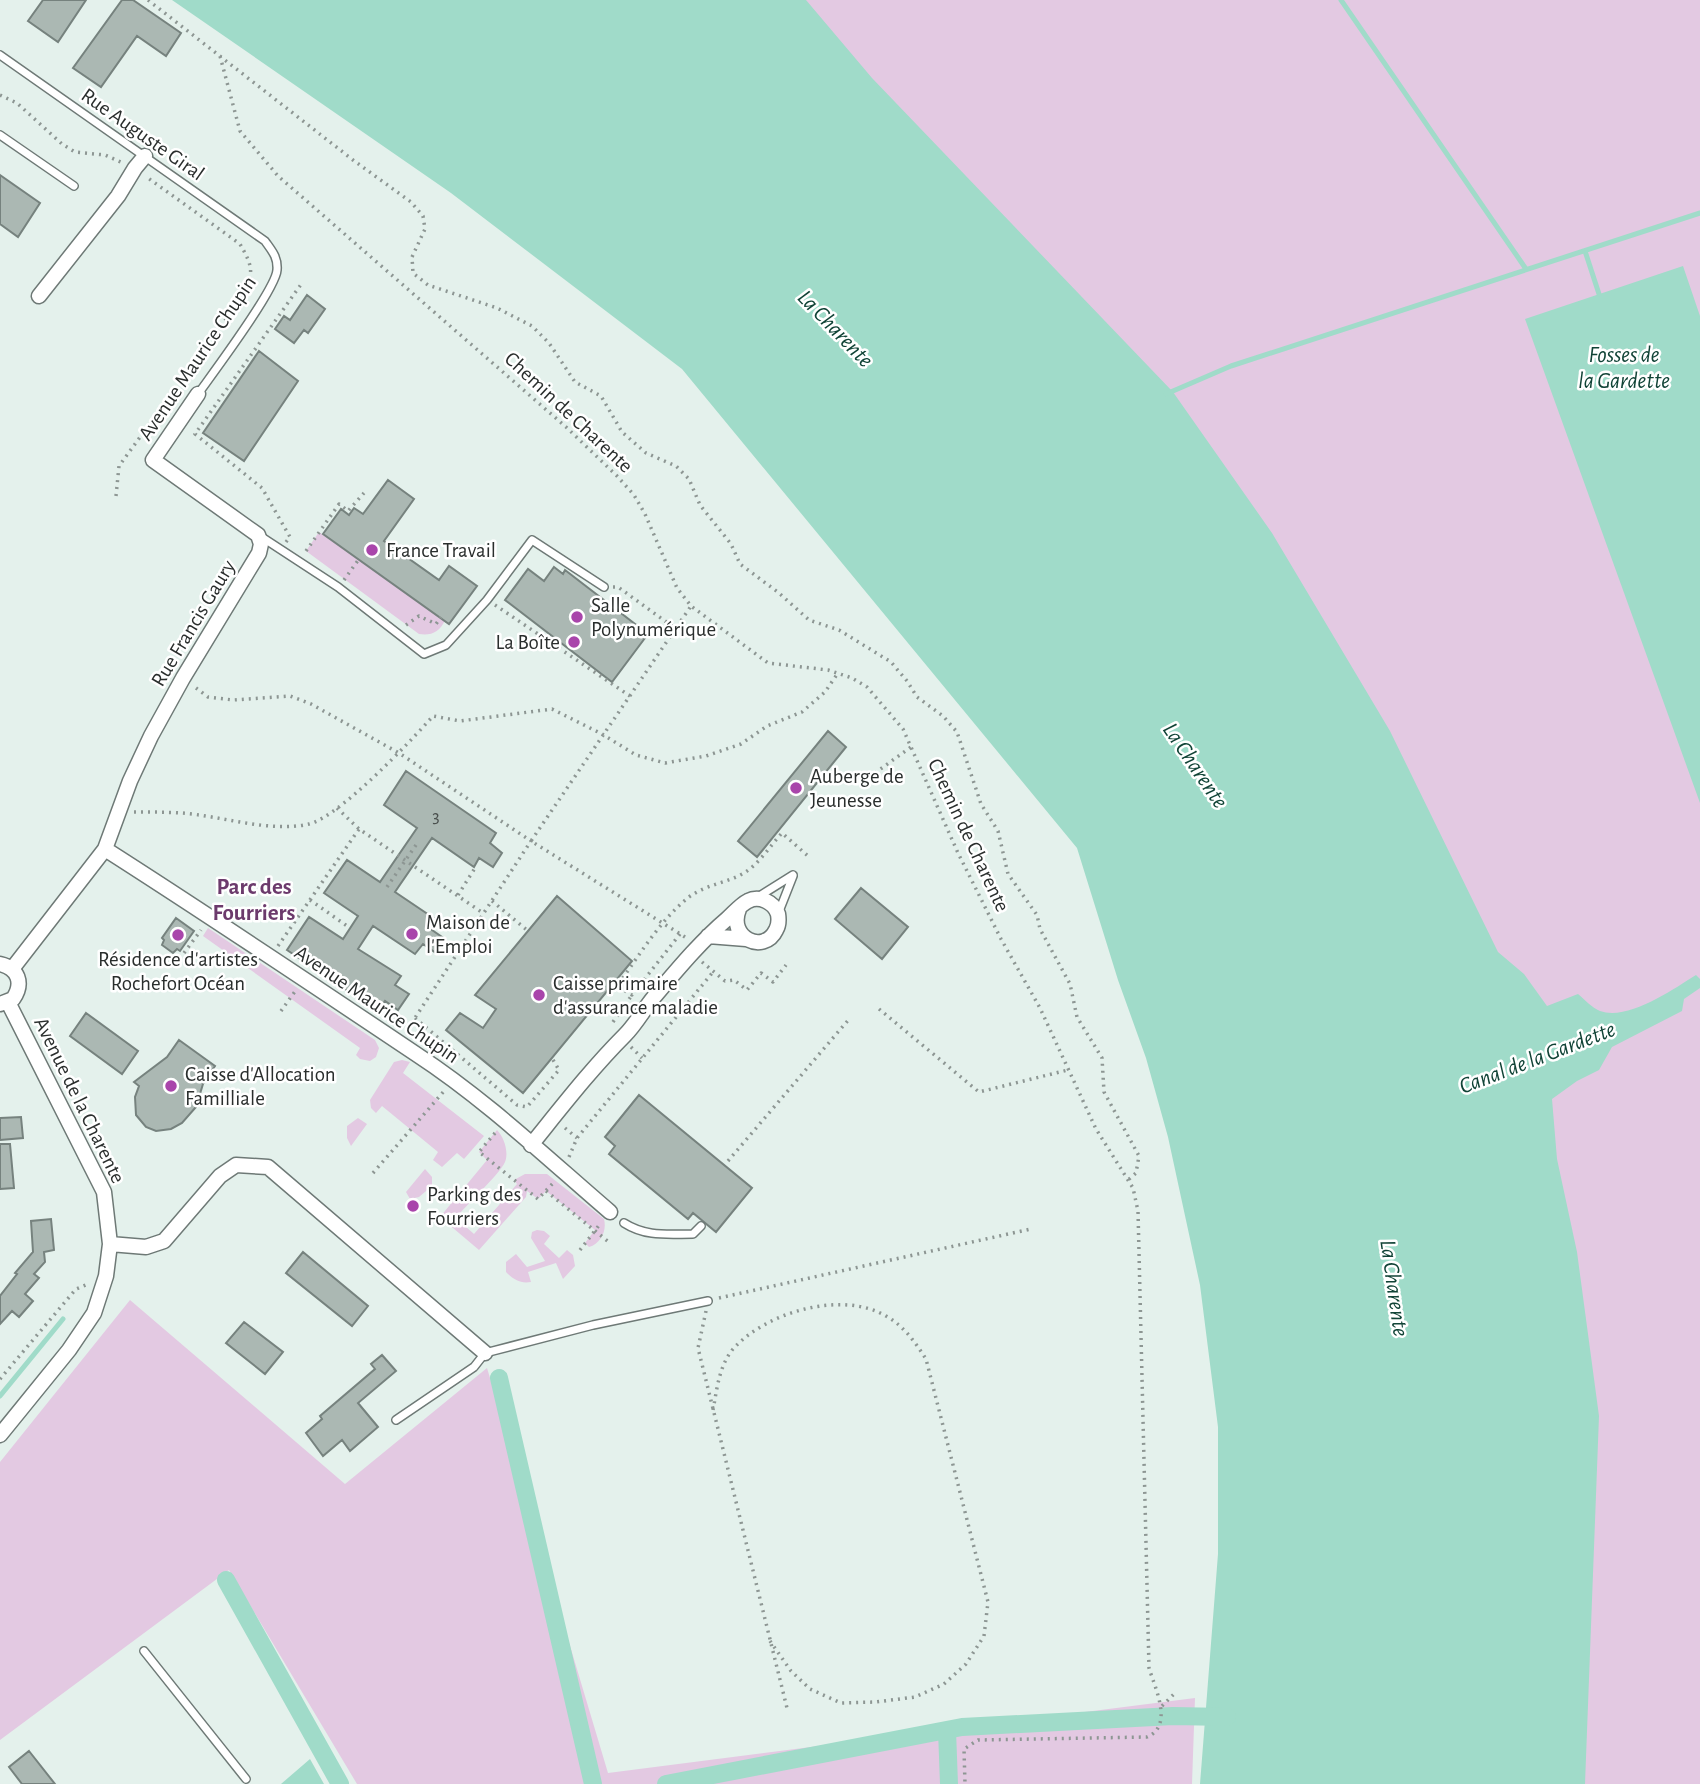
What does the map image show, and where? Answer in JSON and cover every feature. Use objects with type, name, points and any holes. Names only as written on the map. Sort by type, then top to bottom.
[{"type":"street","points":[[39,296],[118,196],[145,156]]},
{"type":"street","name":"Avenue Maurice Chupin","points":[[198,394],[153,460],[258,535]]},
{"type":"street","name":"Rue Francis Gaury","points":[[6,966],[105,849],[130,781],[183,678],[259,553],[261,544],[258,535]]},
{"type":"street","name":"Avenue Maurice Chupin","points":[[105,849],[271,957],[452,1081],[610,1212]]},
{"type":"street","points":[[531,1145],[699,945],[753,899],[771,904],[778,915],[777,928],[770,938],[758,942],[746,939],[699,945]]},
{"type":"street","points":[[739,909],[736,915],[737,929],[746,939]]},
{"type":"street","points":[[4,1003],[17,993],[19,986],[19,980],[6,966]]},
{"type":"street","name":"Avenue de la Charente","points":[[0,1434],[76,1341],[94,1313],[106,1276],[110,1244],[104,1192],[4,1003]]},
{"type":"street","points":[[110,1244],[146,1247],[164,1241],[220,1176],[236,1165],[268,1167],[485,1353]]},
{"type":"lane","name":"Rue Auguste Giral","points":[[0,55],[265,241]]},
{"type":"lane","points":[[0,135],[74,186]]},
{"type":"lane","name":"Avenue Maurice Chupin","points":[[198,394],[278,274],[277,258],[265,241]]},
{"type":"lane","points":[[258,535],[338,587],[424,654],[446,646],[488,600],[532,540],[604,587]]},
{"type":"lane","points":[[753,899],[793,875],[778,915]]},
{"type":"lane","points":[[624,1223],[638,1232],[653,1234],[692,1234],[701,1226]]},
{"type":"lane","points":[[396,1420],[474,1367],[485,1353],[593,1325],[708,1301]]},
{"type":"lane","points":[[144,1651],[246,1780]]},
{"type":"path","points":[[148,0],[411,202],[423,216],[425,229],[412,257],[413,273],[428,285],[497,308],[531,326],[549,343],[575,382],[601,396],[622,432],[646,453],[676,466],[689,479],[700,505],[731,544],[740,564],[809,620],[839,630],[891,662],[917,697],[943,716],[957,732],[981,804],[998,831],[1008,874],[1037,915],[1040,929],[1070,984],[1077,1017],[1102,1058],[1104,1092],[1139,1156],[1136,1173],[1128,1180]]},
{"type":"path","name":"Chemin de Charente","points":[[220,56],[240,131],[278,176],[566,427],[617,475],[634,495],[645,514],[677,588],[691,606],[768,663],[828,670],[852,678],[867,687],[903,729],[958,853],[1001,939],[1040,1008],[1096,1129],[1133,1188],[1138,1211],[1149,1668],[1162,1706]]},
{"type":"path","points":[[0,95],[16,103],[62,144],[75,152],[105,155],[135,168],[240,244],[248,258],[252,276],[245,293],[119,466],[116,496]]},
{"type":"path","points":[[281,550],[290,537],[262,488],[195,434],[302,284]]},
{"type":"path","points":[[298,561],[340,504],[348,511],[364,493]]},
{"type":"path","points":[[338,587],[359,559]]},
{"type":"path","points":[[604,587],[618,587],[676,630]]},
{"type":"path","points":[[488,600],[630,696]]},
{"type":"path","points":[[398,1043],[602,734],[691,606]]},
{"type":"path","points":[[399,634],[414,618],[425,617],[436,624],[441,617]]},
{"type":"path","points":[[118,811],[182,813],[286,827],[312,824],[337,808],[399,753],[433,716],[460,721],[552,709],[636,755],[665,762],[706,756],[741,744],[767,726],[802,712],[825,692],[838,673]]},
{"type":"path","points":[[183,678],[208,697],[233,700],[290,696],[311,704],[399,753],[531,841],[699,945],[713,972],[725,981],[734,979],[747,990],[761,973],[773,982],[786,965]]},
{"type":"path","points":[[875,773],[911,747]]},
{"type":"path","points":[[337,808],[359,829],[483,913]]},
{"type":"path","points":[[271,957],[359,829]]},
{"type":"path","points":[[680,934],[632,995],[617,986],[678,906],[715,883],[741,875],[751,868],[782,833],[808,856]]},
{"type":"path","points":[[387,887],[416,845]]},
{"type":"path","points":[[458,895],[475,868]]},
{"type":"path","points":[[310,900],[350,928]]},
{"type":"path","points":[[492,901],[528,931]]},
{"type":"path","points":[[517,1105],[479,1152],[538,1199],[563,1172],[577,1138],[713,972]]},
{"type":"path","points":[[281,1011],[303,979]]},
{"type":"path","points":[[879,1009],[979,1092],[1069,1070]]},
{"type":"path","points":[[415,1018],[517,1105],[527,1107],[559,1070],[552,1058]]},
{"type":"path","points":[[728,1161],[850,1018]]},
{"type":"path","points":[[373,1173],[467,1063]]},
{"type":"path","points":[[546,1191],[610,1243]]},
{"type":"path","points":[[579,1250],[610,1212]]},
{"type":"path","points":[[787,1708],[698,1348],[708,1301],[1031,1229]]},
{"type":"path","points":[[0,1379],[76,1289],[106,1276]]},
{"type":"path","points":[[713,1410],[719,1377],[732,1350],[762,1326],[790,1313],[827,1306],[857,1305],[886,1316],[909,1334],[926,1359],[988,1602],[984,1636],[966,1664],[944,1684],[915,1698],[841,1703],[810,1689],[792,1671],[771,1641]]},
{"type":"path","points":[[965,1784],[964,1749],[978,1741],[1147,1737],[1155,1734],[1160,1726],[1162,1706],[1174,1694]]},
{"type":"shaded area","points":[[734,0],[1700,0],[1700,1784],[1542,1784]]},
{"type":"shaded area","points":[[319,532],[445,620],[441,628],[431,634],[419,634],[306,551]]},
{"type":"shaded area","points":[[208,928],[375,1040],[379,1048],[376,1057],[370,1061],[360,1059],[356,1055],[360,1048],[203,936]]},
{"type":"shaded area","points":[[394,1062],[410,1062],[403,1073],[484,1136],[464,1159],[457,1153],[442,1167],[433,1160],[438,1152],[382,1106],[376,1113],[371,1108],[370,1100]]},
{"type":"shaded area","points":[[358,1118],[367,1124],[351,1146],[347,1138],[347,1126]]},
{"type":"shaded area","points":[[497,1130],[505,1145],[505,1162],[456,1218],[474,1234],[517,1184],[514,1180],[525,1174],[547,1174],[604,1219],[604,1232],[597,1243],[589,1247],[585,1243],[595,1230],[546,1191],[538,1199],[527,1191],[526,1197],[479,1250],[440,1217],[487,1160],[479,1152]]},
{"type":"shaded area","points":[[425,1169],[432,1177],[432,1186],[419,1197],[410,1199],[406,1192]]},
{"type":"shaded area","points":[[537,1230],[550,1236],[544,1244],[559,1258],[567,1250],[573,1255],[575,1266],[563,1279],[556,1263],[528,1272],[531,1282],[517,1280],[506,1272],[506,1262],[516,1254],[527,1267],[545,1261],[531,1238],[532,1232]]},
{"type":"shaded area","points":[[130,1300],[345,1484],[487,1368],[608,1773],[1195,1698],[1192,1784],[357,1784],[229,1570],[0,1740],[0,1462]]},
{"type":"water","points":[[172,0],[806,0],[872,78],[1173,392],[1272,533],[1390,731],[1498,952],[1524,974],[1547,1006],[1578,994],[1600,1011],[1623,1012],[1650,1002],[1696,975],[1700,979],[1700,988],[1684,999],[1682,1011],[1612,1047],[1599,1070],[1577,1081],[1552,1099],[1557,1159],[1577,1252],[1599,1416],[1585,1784],[1200,1784],[1218,1554],[1218,1427],[1200,1285],[1168,1137],[1146,1058],[1118,980],[1077,848],[682,369],[451,193]]},
{"type":"water","name":"Fosses de la Gardette","points":[[1683,266],[1700,316],[1700,803],[1525,319]]},
{"type":"water","points":[[310,1759],[324,1784],[281,1784]]},
{"type":"building","points":[[43,0],[86,0],[58,42],[28,21]]},
{"type":"building","points":[[122,0],[133,0],[181,33],[166,56],[137,36],[101,87],[73,68]]},
{"type":"building","points":[[0,175],[40,203],[18,237],[0,224]]},
{"type":"building","points":[[307,295],[325,309],[308,333],[304,330],[294,343],[275,329],[284,316],[290,320]]},
{"type":"building","points":[[259,351],[298,381],[244,461],[203,433]]},
{"type":"building","name":"France Travail","points":[[388,480],[414,499],[384,541],[439,580],[449,566],[477,586],[449,624],[323,534],[341,509],[349,515],[354,508],[363,514]]},
{"type":"building","name":"Salle Polynumérique","points":[[554,567],[563,574],[565,570],[648,634],[612,682],[505,600],[528,569],[544,581]]},
{"type":"building","name":"Auberge de Jeunesse","points":[[828,731],[846,747],[757,857],[738,841]]},
{"type":"building","name":"Maison de l'Emploi","points":[[406,771],[496,833],[490,843],[502,853],[493,867],[479,858],[474,867],[432,838],[395,892],[438,921],[432,930],[445,939],[436,953],[423,944],[415,954],[373,926],[358,949],[401,976],[395,985],[409,994],[398,1010],[385,1001],[378,1011],[287,950],[309,917],[343,939],[358,916],[324,893],[347,860],[380,882],[417,828],[384,805]]},
{"type":"building","points":[[861,888],[908,927],[882,959],[835,919]]},
{"type":"building","name":"Caisse primaire d'assurance maladie","points":[[557,896],[632,961],[523,1093],[446,1030],[460,1013],[483,1028],[496,1009],[475,995]]},
{"type":"building","name":"Résidence d'artistes Rochefort Océan","points":[[176,918],[194,931],[180,951],[177,949],[173,953],[162,945],[162,938]]},
{"type":"building","points":[[86,1013],[138,1051],[122,1074],[70,1036]]},
{"type":"building","name":"Caisse d'Allocation Familliale","points":[[179,1040],[215,1066],[203,1084],[196,1107],[182,1123],[171,1129],[156,1131],[146,1127],[136,1115],[135,1097],[139,1086],[134,1082],[167,1057]]},
{"type":"building","points":[[639,1095],[752,1188],[716,1232],[693,1213],[688,1219],[609,1154],[615,1146],[605,1137]]},
{"type":"building","points":[[21,1117],[23,1138],[0,1140],[0,1118]]},
{"type":"building","points":[[0,1144],[10,1144],[14,1188],[0,1189]]},
{"type":"building","points":[[51,1219],[54,1250],[44,1252],[45,1262],[34,1274],[39,1278],[25,1294],[33,1301],[19,1317],[12,1311],[0,1324],[0,1296],[33,1252],[31,1221]]},
{"type":"building","points":[[303,1252],[368,1306],[352,1326],[286,1273]]},
{"type":"building","points":[[244,1322],[283,1352],[265,1374],[226,1343]]},
{"type":"building","points":[[382,1355],[396,1371],[358,1403],[378,1427],[350,1451],[342,1440],[323,1456],[306,1433],[322,1419],[320,1416],[375,1369],[371,1364]]},
{"type":"building","points":[[29,1751],[55,1784],[22,1784],[9,1767]]},
{"type":"waterway","points":[[1341,0],[1526,269]]},
{"type":"waterway","points":[[1166,394],[1231,366],[1700,213]]},
{"type":"waterway","points":[[1585,251],[1599,294]]},
{"type":"waterway","points":[[0,1396],[63,1319]]},
{"type":"waterway","points":[[499,1378],[593,1784]]},
{"type":"waterway","points":[[226,1580],[340,1784]]},
{"type":"waterway","points":[[666,1784],[962,1727],[1173,1716],[1227,1717]]},
{"type":"waterway","points":[[947,1730],[949,1784]]},
{"type":"place","name":"France Travail","points":[[372,550]]},
{"type":"place","name":"Salle Polynumérique","points":[[577,617]]},
{"type":"place","name":"La Boîte","points":[[574,642]]},
{"type":"place","name":"Auberge de Jeunesse","points":[[796,788]]},
{"type":"place","name":"Maison de l'Emploi","points":[[412,934]]},
{"type":"place","name":"Résidence d'artistes Rochefort Océan","points":[[178,935]]},
{"type":"place","name":"Caisse primaire d'assurance maladie","points":[[539,995]]},
{"type":"place","name":"Caisse d'Allocation Familliale","points":[[171,1086]]},
{"type":"place","name":"Parking des Fourriers","points":[[413,1206]]},
{"type":"district","name":"Parc des Fourriers","points":[[254,899]]},
{"type":"water label","name":"La Charente","points":[[836,328]]},
{"type":"water label","name":"La Charente","points":[[1196,765]]},
{"type":"water label","name":"Canal de la Gardette","points":[[1537,1057]]},
{"type":"water label","name":"La Charente","points":[[1395,1288]]}]
